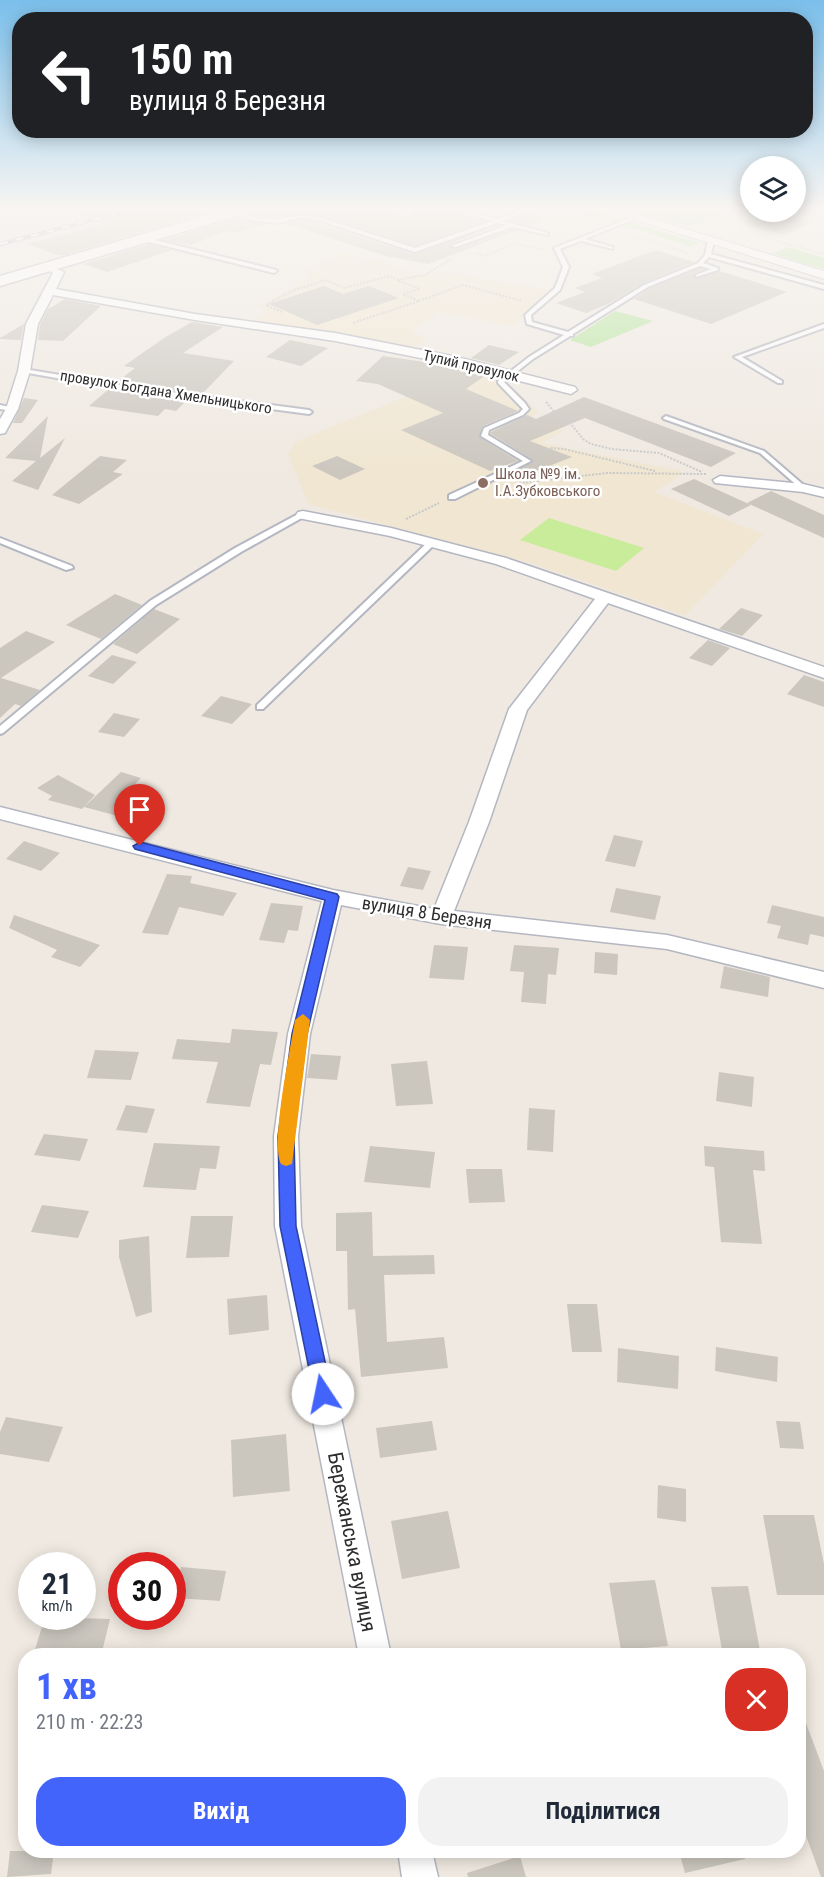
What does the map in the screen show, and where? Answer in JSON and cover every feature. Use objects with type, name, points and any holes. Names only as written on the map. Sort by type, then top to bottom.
[{"type":"street","points":[[0,430],[6,408],[24,371],[32,324],[46,298]]},
{"type":"street","name":"Тупий провулок","points":[[87,298],[195,317],[335,337],[510,374],[571,390]]},
{"type":"street","points":[[720,480],[803,488],[824,493]]},
{"type":"street","points":[[303,515],[390,532],[501,561],[824,673]]},
{"type":"street","points":[[441,918],[479,822],[518,709],[604,598]]},
{"type":"street","name":"вулиця 8 Березня","points":[[0,813],[333,897],[441,918],[668,942],[824,980]]},
{"type":"street","name":"Бережанська вулиця","points":[[333,897],[299,1034],[286,1136],[288,1226],[373,1648]]},
{"type":"street","points":[[416,1858],[420,1877]]},
{"type":"lane","points":[[548,298],[528,315],[529,323],[571,335]]},
{"type":"lane","points":[[452,497],[526,464],[528,461],[484,436],[486,429],[521,414],[526,409],[500,382],[628,298]]},
{"type":"lane","points":[[780,382],[737,357],[824,326]]},
{"type":"lane","name":"провулок Богдана Хмельницького","points":[[24,371],[143,391],[309,412]]},
{"type":"lane","points":[[666,418],[762,452],[803,488]]},
{"type":"lane","points":[[0,731],[153,603],[238,550],[303,515]]},
{"type":"lane","points":[[0,540],[69,568]]},
{"type":"lane","points":[[260,707],[432,543]]},
{"type":"path","points":[[280,298],[266,305],[285,314]]},
{"type":"path","points":[[410,298],[419,302]]},
{"type":"path","points":[[348,325],[430,298]]},
{"type":"path","points":[[509,298],[529,303]]},
{"type":"path","points":[[546,401],[556,414],[572,424],[583,440],[591,444],[659,453],[720,480]]},
{"type":"path","points":[[526,458],[552,448],[564,449],[665,474]]},
{"type":"path","points":[[516,483],[607,473],[702,472]]},
{"type":"path","points":[[390,532],[402,521],[452,497]]},
{"type":"shaded area","points":[[273,298],[542,298],[513,326],[438,312],[411,332],[426,338],[411,350],[253,322],[267,312],[257,306]]},
{"type":"shaded area","name":"Школа №9 ім. І.А.Зубковського","points":[[460,364],[510,377],[507,383],[539,412],[530,418],[563,431],[541,443],[680,471],[682,474],[654,492],[763,534],[685,616],[537,565],[308,504],[288,454],[295,442],[449,379]]},
{"type":"green space","points":[[615,311],[653,321],[591,347],[570,340]]},
{"type":"green space","points":[[549,518],[644,548],[616,571],[520,540]]},
{"type":"building","points":[[289,298],[399,298],[317,325],[269,304]]},
{"type":"building","points":[[570,298],[619,298],[586,313],[556,303]]},
{"type":"building","points":[[636,298],[774,298],[711,324],[634,299]]},
{"type":"building","points":[[65,299],[101,306],[63,341],[38,340],[40,325],[48,309]]},
{"type":"building","points":[[192,322],[223,327],[183,353],[234,361],[202,394],[117,382],[135,368],[124,366]]},
{"type":"building","points":[[24,324],[21,340],[0,339],[0,338]]},
{"type":"building","points":[[290,340],[328,348],[301,366],[266,357]]},
{"type":"building","points":[[489,345],[519,352],[499,365],[471,358]]},
{"type":"building","points":[[383,356],[439,364],[486,375],[466,389],[518,411],[483,426],[479,437],[518,461],[490,471],[401,430],[443,413],[378,384],[356,381]]},
{"type":"building","points":[[109,389],[187,400],[176,411],[165,409],[158,416],[89,406]]},
{"type":"building","points":[[584,397],[736,453],[711,467],[585,418],[530,441],[572,457],[526,475],[516,471],[533,460],[491,432],[527,415],[536,419]]},
{"type":"building","points":[[24,398],[38,400],[22,423],[13,423]]},
{"type":"building","points":[[48,416],[40,458],[65,438],[38,490],[12,481],[36,461],[5,458]]},
{"type":"building","points":[[100,456],[127,460],[113,472],[123,474],[79,504],[52,495]]},
{"type":"building","points":[[337,456],[365,469],[340,480],[312,466]]},
{"type":"building","points":[[694,479],[751,505],[729,516],[671,489]]},
{"type":"building","points":[[771,491],[824,515],[824,538],[747,503]]},
{"type":"building","points":[[115,594],[142,605],[101,639],[66,625]]},
{"type":"building","points":[[741,608],[763,615],[742,636],[719,629]]},
{"type":"building","points":[[154,609],[180,619],[137,654],[113,644]]},
{"type":"building","points":[[26,631],[55,642],[1,678],[40,690],[21,706],[15,704],[0,718],[0,648]]},
{"type":"building","points":[[708,640],[730,648],[712,666],[689,658]]},
{"type":"building","points":[[112,655],[137,662],[113,684],[88,676]]},
{"type":"building","points":[[804,675],[824,682],[824,707],[787,694]]},
{"type":"building","points":[[221,696],[252,704],[232,724],[201,716]]},
{"type":"building","points":[[114,713],[140,719],[124,737],[98,732]]},
{"type":"building","points":[[121,772],[141,778],[127,792],[162,802],[144,823],[84,807]]},
{"type":"building","points":[[58,775],[95,795],[82,809],[48,800],[52,796],[37,788]]},
{"type":"building","points":[[614,835],[643,841],[635,867],[605,861]]},
{"type":"building","points":[[24,841],[60,853],[41,871],[6,859]]},
{"type":"building","points":[[408,867],[431,871],[423,890],[400,886]]},
{"type":"building","points":[[167,874],[192,876],[190,883],[237,893],[223,916],[179,907],[168,935],[142,933]]},
{"type":"building","points":[[616,888],[661,896],[655,920],[610,912]]},
{"type":"building","points":[[271,903],[303,906],[298,931],[288,930],[284,943],[259,940]]},
{"type":"building","points":[[772,905],[824,917],[824,937],[810,934],[808,945],[777,938],[781,926],[767,923]]},
{"type":"building","points":[[14,915],[100,945],[80,967],[51,957],[57,950],[9,928]]},
{"type":"building","points":[[434,945],[468,947],[464,980],[429,978]]},
{"type":"building","points":[[514,945],[559,948],[556,975],[548,974],[546,1004],[521,1002],[524,972],[510,971]]},
{"type":"building","points":[[595,952],[618,954],[617,975],[594,973]]},
{"type":"building","points":[[724,966],[770,977],[768,997],[720,988]]},
{"type":"building","points":[[232,1029],[278,1032],[271,1065],[260,1064],[250,1107],[206,1103],[218,1062],[172,1059],[177,1039],[230,1043]]},
{"type":"building","points":[[95,1050],[139,1052],[131,1080],[87,1078]]},
{"type":"building","points":[[311,1054],[341,1056],[337,1080],[307,1078]]},
{"type":"building","points":[[427,1061],[433,1104],[396,1106],[391,1064]]},
{"type":"building","points":[[719,1072],[754,1077],[752,1107],[716,1101]]},
{"type":"building","points":[[126,1105],[155,1109],[147,1133],[116,1130]]},
{"type":"building","points":[[529,1108],[555,1110],[553,1152],[527,1150]]},
{"type":"building","points":[[44,1134],[88,1139],[80,1161],[34,1155]]},
{"type":"building","points":[[154,1143],[220,1146],[216,1169],[200,1168],[196,1190],[143,1187]]},
{"type":"building","points":[[370,1146],[435,1152],[430,1188],[364,1182]]},
{"type":"building","points":[[704,1146],[764,1151],[765,1171],[753,1170],[762,1244],[721,1242],[714,1167],[705,1166]]},
{"type":"building","points":[[466,1169],[502,1169],[505,1202],[469,1203]]},
{"type":"building","points":[[42,1205],[89,1211],[78,1238],[31,1232]]},
{"type":"building","points":[[372,1212],[373,1256],[434,1255],[435,1274],[384,1275],[387,1342],[444,1337],[448,1368],[361,1377],[355,1309],[348,1310],[347,1251],[336,1251],[336,1213]]},
{"type":"building","points":[[191,1216],[233,1216],[229,1257],[186,1258]]},
{"type":"building","points":[[149,1236],[152,1312],[136,1317],[119,1257],[119,1240]]},
{"type":"building","points":[[267,1295],[269,1330],[229,1335],[227,1299]]},
{"type":"building","points":[[567,1304],[597,1304],[602,1352],[572,1352]]},
{"type":"building","points":[[716,1347],[778,1357],[777,1382],[715,1371]]},
{"type":"building","points":[[618,1348],[679,1356],[678,1389],[617,1382]]},
{"type":"building","points":[[6,1417],[63,1427],[49,1462],[0,1454],[0,1432]]},
{"type":"building","points":[[432,1421],[437,1450],[380,1458],[376,1428]]},
{"type":"building","points":[[776,1421],[800,1422],[804,1449],[780,1448]]},
{"type":"building","points":[[286,1434],[290,1491],[233,1497],[231,1440]]},
{"type":"building","points":[[658,1485],[686,1489],[686,1522],[657,1518]]},
{"type":"building","points":[[448,1511],[460,1568],[402,1579],[391,1521]]},
{"type":"building","points":[[763,1515],[814,1515],[824,1564],[824,1595],[777,1595]]},
{"type":"building","points":[[186,1567],[226,1571],[220,1601],[186,1599]]},
{"type":"building","points":[[655,1580],[668,1646],[621,1648],[609,1583]]},
{"type":"building","points":[[748,1586],[760,1648],[722,1648],[711,1587]]},
{"type":"building","points":[[96,1619],[108,1619],[103,1648],[35,1648],[41,1630],[96,1630]]},
{"type":"building","points":[[806,1723],[824,1771],[824,1877],[821,1877],[806,1836]]},
{"type":"building","points":[[10,1851],[18,1851],[18,1858],[53,1858],[51,1874],[7,1877]]},
{"type":"building","points":[[514,1858],[521,1858],[526,1877],[468,1877],[467,1873]]},
{"type":"building","points":[[681,1858],[745,1858],[745,1859],[685,1873]]},
{"type":"slow traffic","points":[[286,1159],[286,1136],[299,1034],[303,1020]]},
{"type":"place","name":"Школа №9 ім. І.А.Зубковського","points":[[483,483]]},
{"type":"route","points":[[140,846],[333,897],[299,1034],[286,1136],[288,1226],[323,1394]]}]
